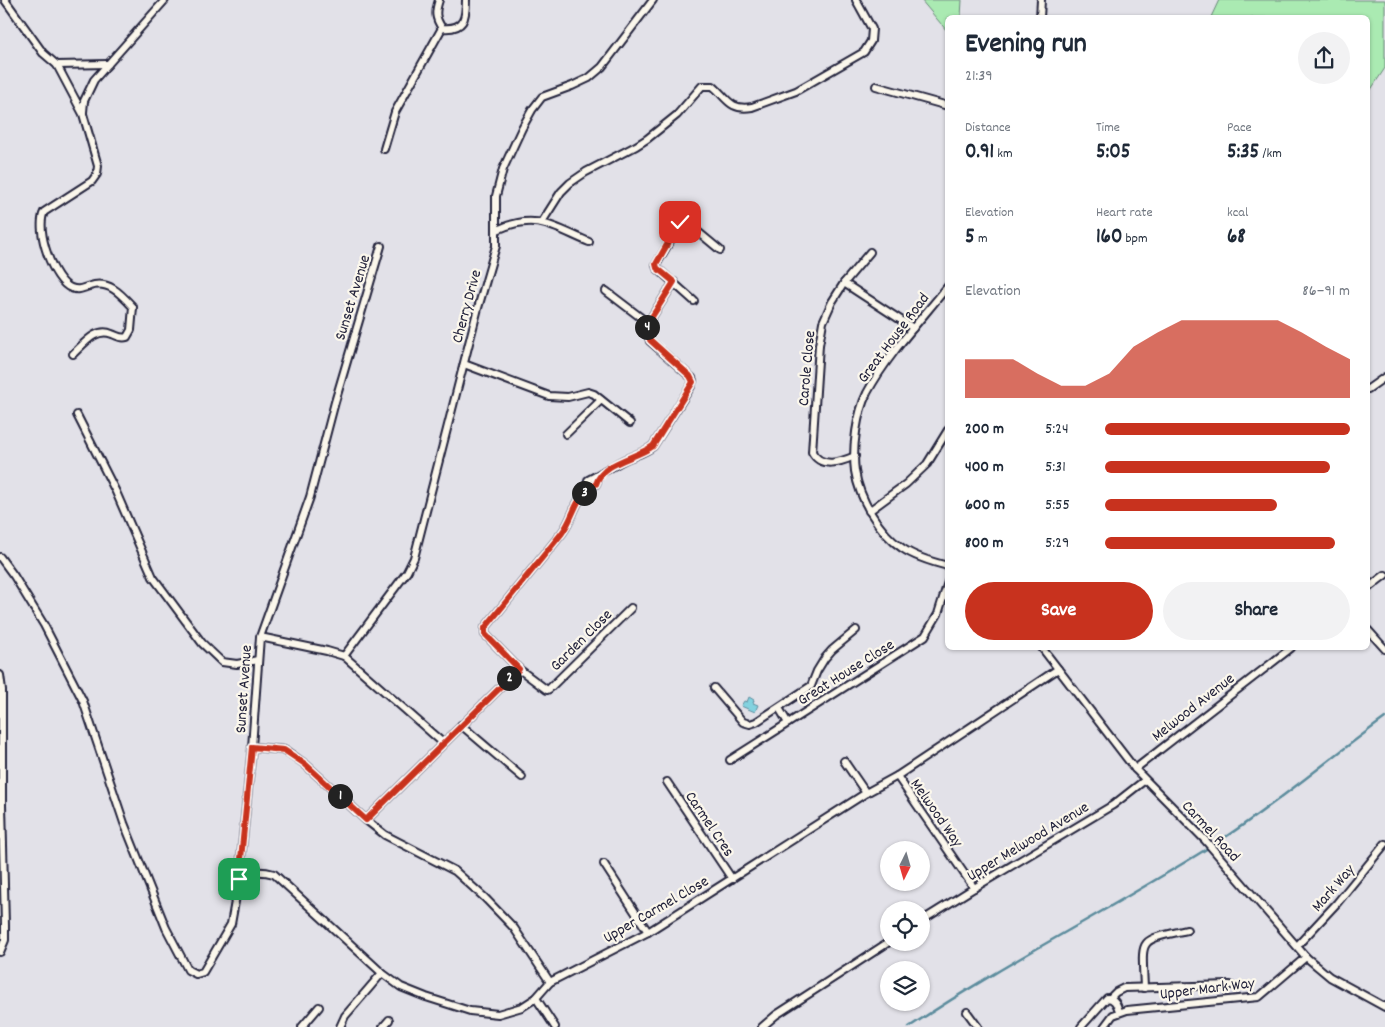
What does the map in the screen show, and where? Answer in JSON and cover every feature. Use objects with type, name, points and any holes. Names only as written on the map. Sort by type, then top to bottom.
[{"type":"street","points":[[5,0],[43,53],[57,65],[83,114],[98,166],[97,174],[86,187],[44,212],[40,224],[47,255],[66,286],[81,290],[91,285],[104,285],[116,289],[132,307],[131,330],[127,337],[120,338],[103,331],[96,333],[73,354]]},
{"type":"street","points":[[83,114],[84,101],[94,80],[164,0]]},
{"type":"street","points":[[439,0],[435,14],[437,21],[442,28],[452,29],[464,21],[466,0]]},
{"type":"street","name":"Cherry Drive","points":[[344,656],[406,572],[414,558],[496,246],[496,196],[503,169],[532,110],[542,97],[588,78],[602,67],[653,0]]},
{"type":"street","points":[[542,222],[570,183],[586,172],[647,139],[677,115],[702,86],[713,86],[733,106],[752,107],[796,90],[864,52],[871,41],[872,29],[857,0]]},
{"type":"street","points":[[1040,15],[1041,0]]},
{"type":"street","points":[[384,148],[395,112],[442,28]]},
{"type":"street","points":[[57,65],[108,64]]},
{"type":"street","points":[[876,86],[945,105]]},
{"type":"street","points":[[694,302],[657,268],[656,264],[682,220],[720,250]]},
{"type":"street","points":[[496,230],[517,222],[542,222],[589,242]]},
{"type":"street","name":"Sunset Avenue","points":[[0,557],[44,625],[83,701],[124,822],[166,928],[188,970],[196,974],[203,972],[231,924],[239,879],[252,747],[260,637],[310,497],[335,402],[381,246]]},
{"type":"street","name":"Carole Close","points":[[855,456],[842,462],[822,462],[812,452],[819,345],[823,322],[832,302],[844,283],[870,252]]},
{"type":"street","points":[[366,820],[519,669],[485,634],[485,628],[568,525],[578,500],[586,490],[596,484],[599,475],[622,460],[645,452],[653,446],[693,382],[690,376],[650,340],[647,329],[648,323],[674,282]]},
{"type":"street","points":[[844,283],[913,328]]},
{"type":"street","name":"Great House Road","points":[[945,290],[892,354],[868,392],[857,423],[855,456],[855,472],[869,511],[879,526],[901,548],[914,556],[945,565]]},
{"type":"street","points":[[606,291],[648,323]]},
{"type":"street","points":[[464,364],[549,396],[568,397],[588,392],[630,423]]},
{"type":"street","points":[[1370,388],[1385,377]]},
{"type":"street","points":[[566,434],[601,400]]},
{"type":"street","points":[[77,415],[116,492],[153,577],[202,643],[222,662],[237,664],[258,660]]},
{"type":"street","points":[[869,511],[906,484],[927,464],[945,435]]},
{"type":"street","points":[[1370,586],[1385,574]]},
{"type":"street","name":"Great House Close","points":[[730,760],[925,636],[938,614],[945,592]]},
{"type":"street","name":"Garden Close","points":[[519,669],[547,690],[549,689],[630,608]]},
{"type":"street","points":[[714,688],[745,723],[756,722],[811,686],[817,670],[825,658],[856,630]]},
{"type":"street","points":[[1370,632],[1385,649]]},
{"type":"street","points":[[260,637],[344,656],[443,743]]},
{"type":"street","name":"Carmel Road","points":[[1044,650],[1144,780],[1205,840],[1306,957],[1330,977],[1385,1007]]},
{"type":"street","name":"Melwood Avenue","points":[[1135,769],[1288,650]]},
{"type":"street","name":"Upper Carmel Close","points":[[239,879],[248,873],[258,871],[274,874],[382,973],[401,987],[470,1011],[498,1014],[522,1007],[536,998],[550,982],[648,932],[866,793],[896,776],[1058,669]]},
{"type":"street","points":[[0,675],[2,690],[5,940],[0,952]]},
{"type":"street","points":[[779,708],[788,723]]},
{"type":"street","points":[[461,725],[522,777]]},
{"type":"street","points":[[252,747],[284,750],[305,764],[366,820],[386,835],[455,871],[514,928],[550,982]]},
{"type":"street","points":[[844,761],[866,793]]},
{"type":"street","name":"Melwood Way","points":[[896,776],[974,888]]},
{"type":"street","name":"Upper Melwood Avenue","points":[[930,916],[1113,805],[1144,780]]},
{"type":"street","name":"Carmel Cres","points":[[667,782],[732,879]]},
{"type":"street","name":"Mark Way","points":[[1297,946],[1337,903],[1385,844]]},
{"type":"street","points":[[604,864],[648,932]]},
{"type":"street","points":[[1144,988],[1143,952],[1145,943],[1152,938],[1187,930]]},
{"type":"street","points":[[762,1027],[776,1015],[880,948]]},
{"type":"street","name":"Upper Mark Way","points":[[1120,1012],[1259,997],[1306,957]]},
{"type":"street","points":[[340,1027],[345,1016],[382,973]]},
{"type":"street","points":[[1081,1027],[1104,1000],[1124,988],[1230,985]]},
{"type":"street","points":[[536,998],[554,1027]]},
{"type":"street","points":[[1104,1027],[1113,1015],[1120,1012],[1115,1001],[1110,998]]},
{"type":"street","points":[[302,1027],[319,1006]]},
{"type":"street","points":[[967,1012],[978,1027]]},
{"type":"street","points":[[383,1027],[389,1020]]},
{"type":"green space","points":[[921,0],[962,0],[961,15],[945,15],[945,29]]},
{"type":"green space","points":[[1219,0],[1385,0],[1385,68],[1370,91],[1370,15],[1212,15]]},
{"type":"water","points":[[749,697],[754,700],[753,703],[758,705],[755,712],[741,706],[744,701],[747,702]]},
{"type":"waterway","points":[[909,1027],[987,978],[1146,886],[1224,838],[1385,718]]},
{"type":"route","points":[[239,879],[252,747],[284,750],[305,764],[366,820],[519,669],[485,634],[485,628],[568,525],[578,500],[586,490],[596,484],[599,475],[622,460],[645,452],[653,446],[693,382],[690,376],[650,340],[647,329],[648,323],[674,282],[657,268],[656,264],[680,222]]}]
